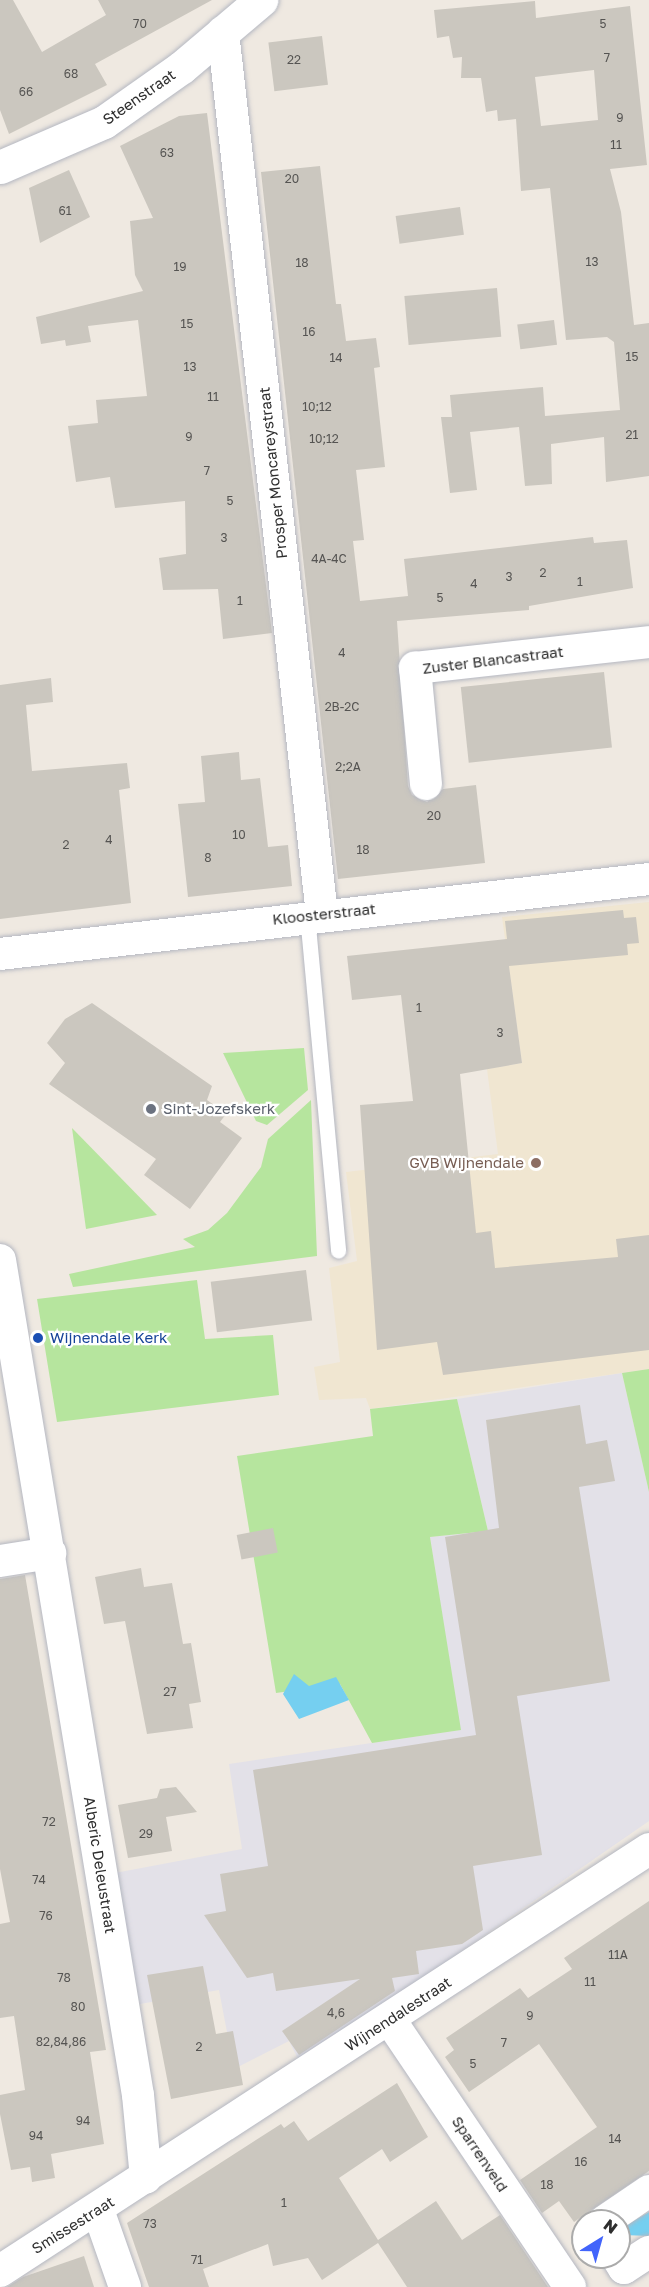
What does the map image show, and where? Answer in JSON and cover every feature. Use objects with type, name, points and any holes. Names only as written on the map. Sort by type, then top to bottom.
[{"type":"street","name":"Steenstraat","points":[[0,167],[104,122],[223,32],[261,0]]},
{"type":"street","name":"Prosper Moncareystraat","points":[[223,32],[314,914]]},
{"type":"street","name":"Zuster Blancastraat","points":[[426,784],[415,668],[649,642]]},
{"type":"street","name":"Kloosterstraat","points":[[0,954],[314,914],[649,879]]},
{"type":"street","name":"Alberic Deleustraat","points":[[0,1260],[138,2095],[146,2178]]},
{"type":"street","points":[[0,1562],[50,1553]]},
{"type":"street","name":"Wijnendalestraat","points":[[146,2178],[649,1849]]},
{"type":"street","name":"Sparrenveld","points":[[390,2020],[570,2287]]},
{"type":"street","name":"Smissestraat","points":[[0,2271],[146,2178]]},
{"type":"street","points":[[621,2209],[649,2190]]},
{"type":"street","points":[[98,2210],[125,2287]]},
{"type":"street","points":[[631,2264],[649,2252]]},
{"type":"lane","points":[[314,914],[338,1251]]},
{"type":"shaded area","name":"GVB Wijnendale","points":[[649,902],[649,1369],[370,1409],[366,1398],[319,1400],[314,1367],[340,1362],[329,1268],[357,1261],[346,1172],[498,1154],[487,1069],[522,1063],[502,917]]},
{"type":"shaded area","points":[[622,1373],[649,1492],[649,1821],[300,2063],[289,2041],[234,2069],[219,1990],[140,2004],[115,1873],[242,1849],[229,1764],[460,1730],[430,1537],[488,1531],[457,1399]]},
{"type":"green space","points":[[304,1048],[308,1090],[267,1125],[256,1121],[223,1053]]},
{"type":"green space","points":[[311,1100],[317,1256],[73,1287],[69,1274],[195,1247],[183,1239],[208,1230],[227,1213],[261,1167],[268,1139]]},
{"type":"green space","points":[[72,1128],[157,1215],[86,1229]]},
{"type":"green space","points":[[197,1280],[205,1339],[273,1335],[279,1395],[57,1422],[37,1299]]},
{"type":"green space","points":[[649,1369],[649,1492],[622,1373]]},
{"type":"green space","points":[[457,1399],[488,1531],[430,1537],[461,1730],[372,1743],[340,1684],[276,1693],[237,1456],[373,1436],[370,1409]]},
{"type":"water","points":[[294,1674],[309,1686],[336,1677],[349,1700],[299,1719],[283,1694]]},
{"type":"water","points":[[649,2212],[649,2236],[631,2235],[631,2223]]},
{"type":"building","points":[[0,0],[13,0],[42,52],[106,15],[98,0],[212,0],[95,64],[107,85],[9,134],[0,110]]},
{"type":"building","points":[[535,1],[536,18],[630,6],[647,165],[610,169],[621,212],[634,325],[649,323],[649,476],[606,482],[604,437],[551,444],[552,484],[525,486],[519,427],[470,432],[477,490],[450,493],[441,417],[452,417],[450,395],[543,387],[545,416],[620,410],[614,342],[607,337],[566,340],[550,188],[521,191],[516,119],[498,121],[497,110],[486,112],[481,78],[461,78],[462,57],[453,58],[449,36],[437,38],[434,10]],"holes":[[[594,70],[598,120],[541,126],[535,77]]]},
{"type":"building","points":[[322,36],[328,85],[274,91],[268,43]]},
{"type":"building","points":[[207,113],[272,633],[223,639],[218,589],[163,590],[159,558],[186,554],[185,501],[115,508],[110,477],[76,482],[68,426],[98,423],[96,400],[147,396],[138,320],[88,326],[91,342],[66,346],[65,340],[41,344],[36,317],[143,291],[135,275],[130,221],[153,218],[120,146],[179,116]]},
{"type":"building","points":[[320,166],[336,304],[341,304],[346,341],[376,338],[380,367],[374,368],[385,467],[356,470],[364,540],[353,541],[360,601],[408,596],[404,559],[593,537],[594,543],[627,540],[633,588],[529,606],[529,610],[397,621],[408,786],[412,795],[427,802],[443,789],[476,785],[485,863],[338,879],[261,172]]},
{"type":"building","points":[[69,170],[90,217],[40,243],[29,188]]},
{"type":"building","points":[[460,207],[464,235],[400,244],[396,216]]},
{"type":"building","points":[[497,288],[501,337],[409,345],[404,296]]},
{"type":"building","points":[[554,320],[557,345],[520,349],[517,325]]},
{"type":"building","points":[[604,672],[612,748],[469,763],[461,687]]},
{"type":"building","points":[[51,678],[53,702],[26,705],[32,771],[127,763],[130,788],[119,790],[131,903],[0,919],[0,685]]},
{"type":"building","points":[[239,752],[241,780],[260,778],[268,847],[288,845],[292,886],[188,897],[178,804],[205,802],[201,756]]},
{"type":"building","points":[[623,910],[624,918],[636,917],[639,943],[627,944],[628,955],[509,966],[522,1063],[460,1074],[476,1233],[491,1231],[495,1268],[618,1257],[616,1239],[649,1235],[649,1350],[443,1375],[437,1342],[377,1350],[360,1105],[413,1101],[401,995],[352,1000],[347,956],[507,939],[505,921]]},
{"type":"building","name":"Sint-Jozefskerk","points":[[92,1003],[212,1086],[207,1100],[226,1114],[220,1122],[242,1138],[190,1209],[144,1175],[156,1159],[49,1084],[65,1063],[47,1043],[65,1019]]},
{"type":"building","points":[[306,1270],[312,1321],[217,1332],[211,1282]]},
{"type":"building","points":[[580,1405],[586,1444],[607,1440],[615,1481],[579,1487],[610,1681],[517,1696],[542,1855],[473,1866],[483,1930],[462,1944],[416,1951],[419,1974],[392,1978],[395,1991],[299,2055],[282,2031],[360,1979],[276,1991],[273,1973],[247,1978],[204,1915],[226,1911],[220,1874],[268,1866],[253,1770],[476,1735],[445,1537],[499,1528],[486,1420]]},
{"type":"building","points":[[273,1528],[278,1553],[241,1560],[237,1535]]},
{"type":"building","points":[[141,1568],[144,1587],[172,1583],[183,1644],[191,1643],[201,1702],[189,1704],[193,1728],[147,1734],[125,1621],[104,1624],[95,1577]]},
{"type":"building","points":[[25,1575],[106,2050],[90,2052],[104,2144],[51,2154],[55,2178],[32,2182],[30,2167],[11,2170],[0,2114],[0,2095],[25,2090],[14,2016],[0,2018],[0,1924],[10,1922],[0,1869],[0,1579]]},
{"type":"building","points":[[176,1787],[197,1812],[166,1817],[172,1851],[128,1858],[118,1805],[157,1798],[160,1789]]},
{"type":"building","points":[[649,1901],[649,2171],[593,2209],[571,2209],[571,2218],[559,2201],[542,2213],[520,2180],[597,2127],[539,2044],[469,2092],[445,2057],[454,2050],[446,2038],[520,1988],[528,1998],[572,1969],[564,1958]]},
{"type":"building","points":[[203,1966],[216,2034],[233,2031],[243,2085],[171,2099],[147,1975]]},
{"type":"building","points":[[397,2083],[428,2137],[390,2162],[382,2149],[339,2178],[378,2240],[436,2201],[462,2240],[500,2215],[548,2287],[407,2287],[378,2243],[322,2280],[308,2258],[273,2266],[268,2244],[203,2269],[209,2287],[149,2287],[127,2223],[281,2124],[284,2128],[294,2121],[308,2141]]},
{"type":"building","points":[[84,2256],[94,2287],[7,2287],[23,2277]]},
{"type":"place","name":"Sint-Jozefskerk","points":[[151,1109]]},
{"type":"place","name":"GVB Wijnendale","points":[[536,1163]]},
{"type":"place","name":"Wijnendale Kerk","points":[[38,1338]]}]
